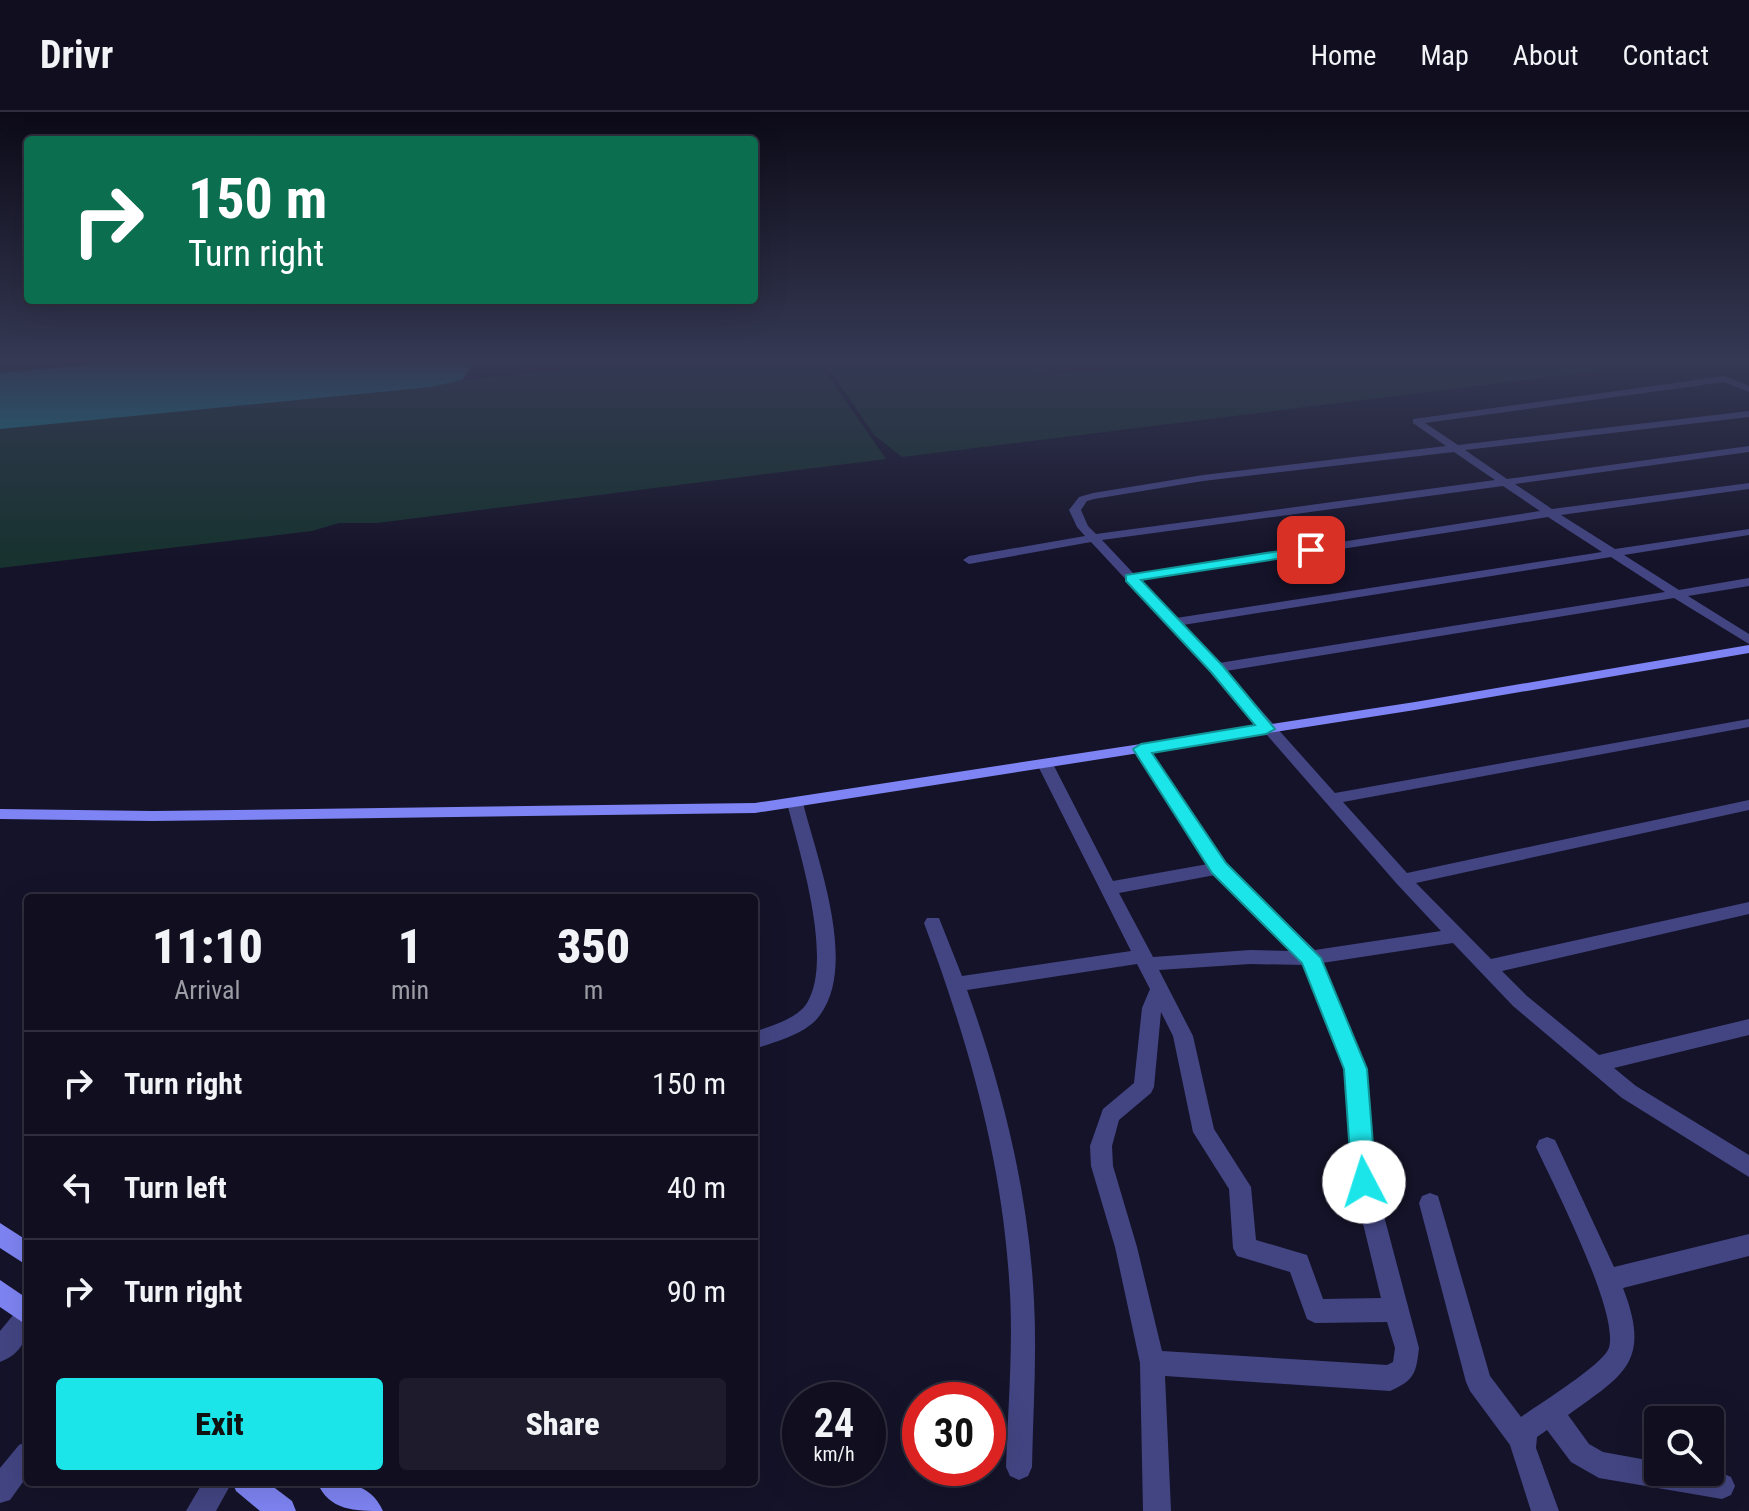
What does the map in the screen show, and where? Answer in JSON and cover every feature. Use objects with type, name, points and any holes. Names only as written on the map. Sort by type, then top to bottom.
[{"type":"street","points":[[1423,426],[1550,513],[1749,640]]},
{"type":"street","points":[[1649,426],[1203,478],[1093,496],[1077,504],[1075,510],[1094,538],[1216,668],[1266,729],[1403,880],[1542,1022],[1664,1116],[1749,1167]]},
{"type":"street","points":[[969,560],[1094,538],[1749,449]]},
{"type":"street","points":[[1131,578],[1550,513],[1749,486]]},
{"type":"street","points":[[1171,623],[1749,532]]},
{"type":"street","points":[[1216,668],[1749,582]]},
{"type":"street","points":[[0,814],[231,815],[755,808],[1141,749],[1749,649]]},
{"type":"street","points":[[1332,799],[1749,723]]},
{"type":"street","points":[[1141,749],[1219,868],[1311,958],[1355,1069],[1364,1182],[1407,1359],[1404,1369],[1390,1378],[1152,1363]]},
{"type":"street","points":[[1045,764],[1183,1036],[1204,1132],[1240,1187],[1245,1248],[1299,1263],[1315,1311],[1396,1310]]},
{"type":"street","points":[[758,1039],[807,1016],[821,994],[825,977],[822,919],[795,803]]},
{"type":"street","points":[[1403,880],[1749,805]]},
{"type":"street","points":[[1110,888],[1219,868]]},
{"type":"street","points":[[1486,967],[1749,908]]},
{"type":"street","points":[[933,923],[977,1041],[1017,1230],[1022,1282],[1019,1467]]},
{"type":"street","points":[[958,984],[1146,960],[1311,958],[1458,935]]},
{"type":"street","points":[[1157,1511],[1152,1363],[1126,1247],[1107,1188],[1101,1146],[1110,1115],[1144,1087],[1152,1008],[1160,988]]},
{"type":"street","points":[[1595,1064],[1749,1027]]},
{"type":"street","points":[[1522,1439],[1532,1423],[1610,1369],[1619,1356],[1622,1325],[1547,1147]]},
{"type":"street","points":[[1430,1203],[1479,1382],[1522,1439],[1527,1464],[1545,1511]]},
{"type":"street","points":[[0,1234],[24,1252]]},
{"type":"street","points":[[1606,1281],[1749,1245]]},
{"type":"street","points":[[0,1292],[24,1313]]},
{"type":"street","points":[[0,1350],[24,1321]]},
{"type":"street","points":[[1549,1411],[1580,1453],[1599,1465],[1644,1473]]},
{"type":"street","points":[[0,1490],[24,1459]]},
{"type":"street","points":[[200,1511],[216,1486]]},
{"type":"street","points":[[250,1486],[282,1511]]},
{"type":"street","points":[[335,1486],[369,1511]]},
{"type":"green space","points":[[0,426],[863,426],[886,459],[377,523],[339,523],[312,531],[0,568]]},
{"type":"green space","points":[[868,426],[1150,426],[902,457],[874,435]]},
{"type":"route","points":[[1311,550],[1131,578],[1216,668],[1266,729],[1141,749],[1219,868],[1311,958],[1355,1069],[1364,1182]]}]
